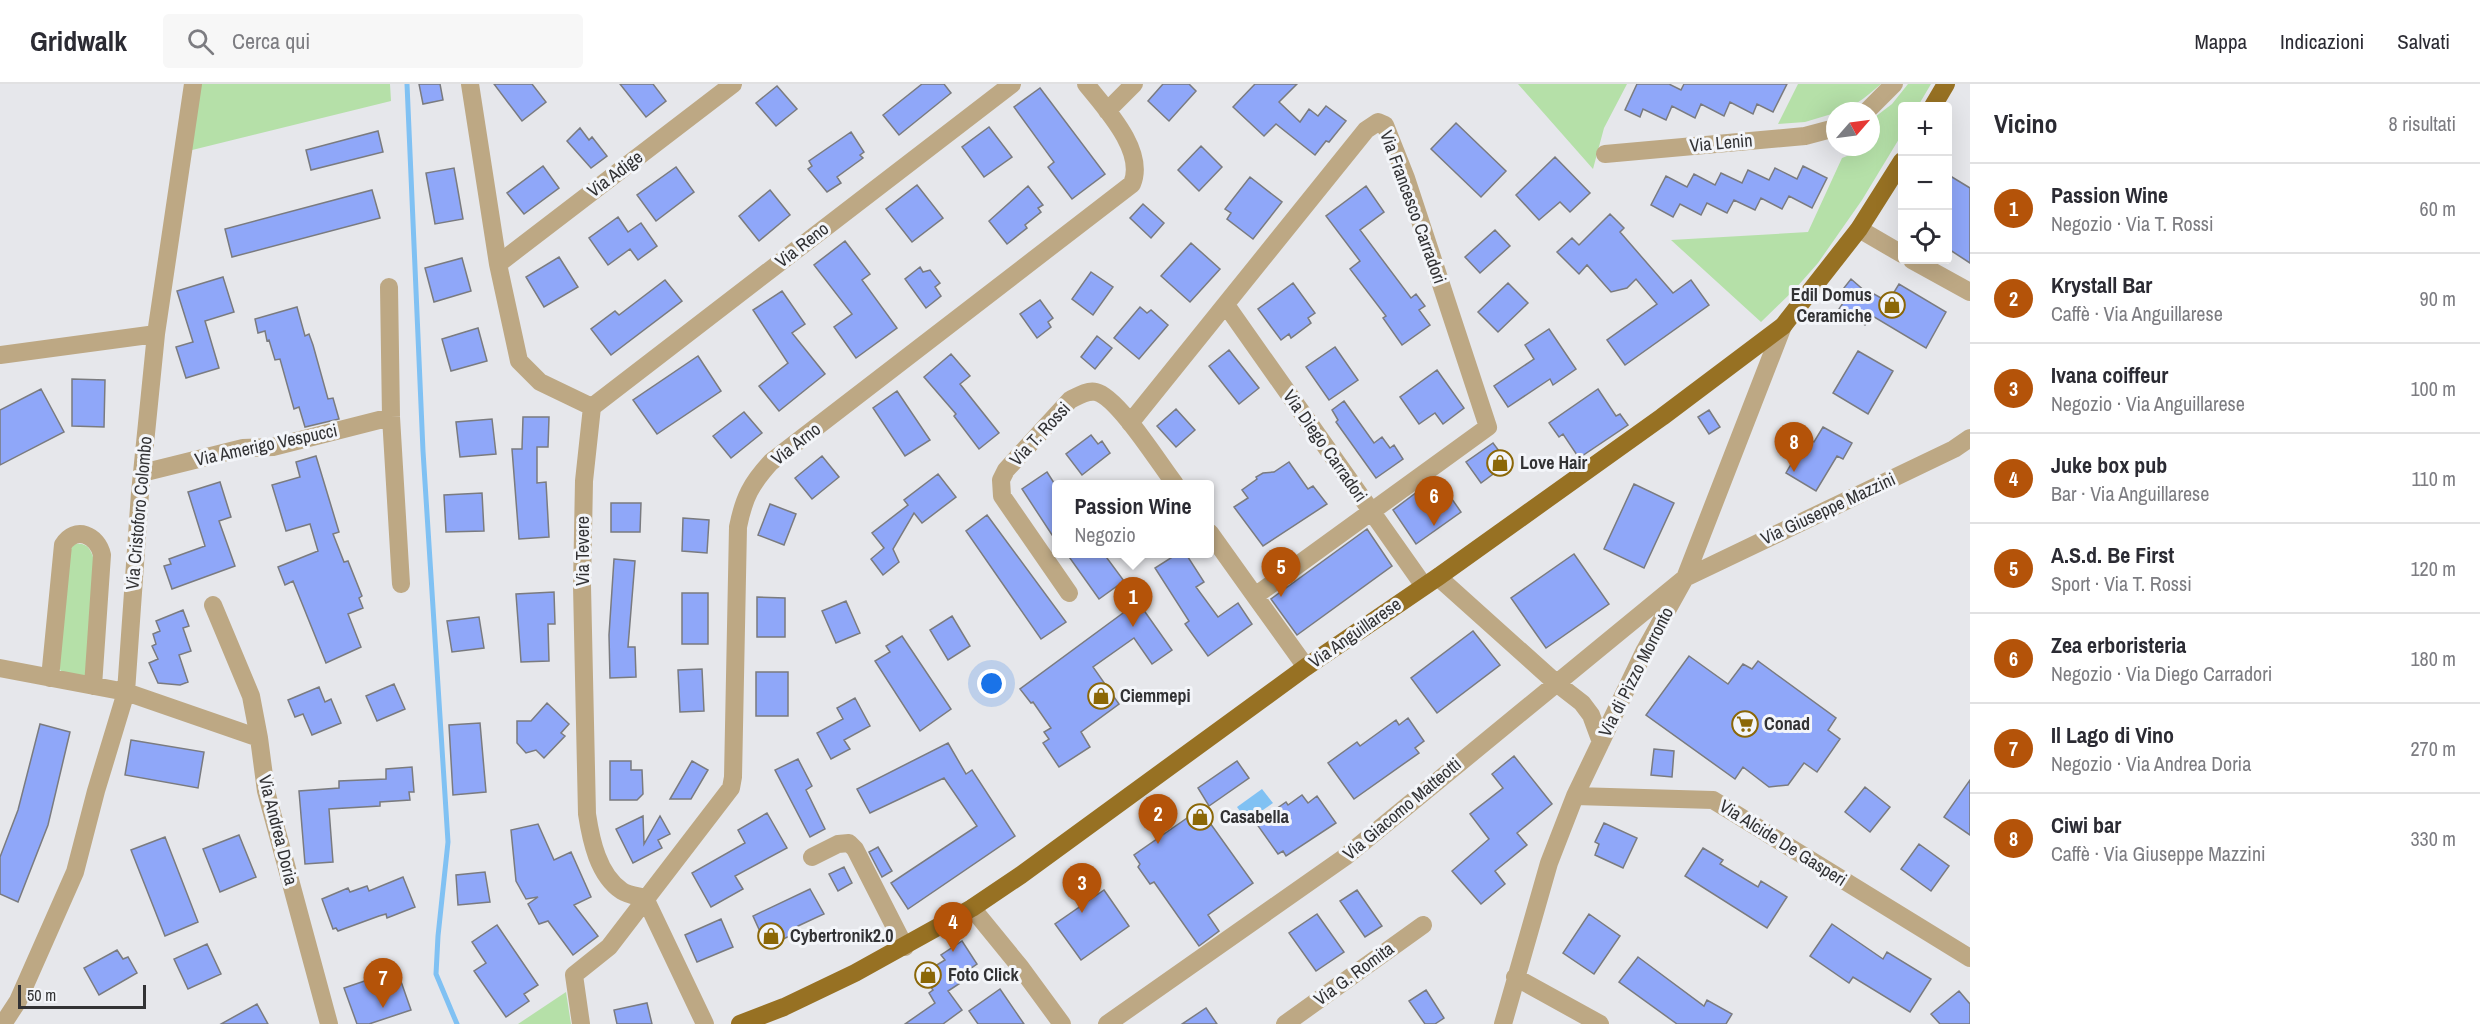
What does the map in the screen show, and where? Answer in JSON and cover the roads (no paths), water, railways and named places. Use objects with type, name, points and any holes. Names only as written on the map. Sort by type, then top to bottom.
[{"type":"main road","points":[[1935,102],[1946,84]]},
{"type":"main road","name":"Via Anguillarese","points":[[740,1024],[845,978],[905,947],[972,908],[1022,875],[1306,667],[1431,582],[1646,429],[1783,326],[1859,229],[1898,166]]},
{"type":"street","name":"Via Cristoforo Colombo","points":[[3,1024],[18,1000],[75,872],[96,791],[126,692],[142,473],[156,334],[193,84]]},
{"type":"street","points":[[470,84],[498,264],[519,361],[540,382],[592,407]]},
{"type":"street","name":"Via Adige","points":[[498,264],[733,84]]},
{"type":"street","name":"Via Reno","points":[[592,407],[1011,84]]},
{"type":"street","points":[[1086,84],[1107,111],[1134,84]]},
{"type":"street","points":[[1876,102],[1894,84]]},
{"type":"street","name":"Via Arno","points":[[645,898],[731,788],[738,527],[743,501],[754,481],[771,462],[1132,183],[1135,176],[1131,150],[1107,111]]},
{"type":"street","name":"Via Francesco Carradori","points":[[1130,423],[1366,130],[1371,124],[1378,122],[1385,125],[1406,178],[1488,427],[1371,512]]},
{"type":"street","name":"Via Lenin","points":[[1605,154],[1805,136],[1826,130]]},
{"type":"street","points":[[1859,229],[1898,252]]},
{"type":"street","points":[[1919,264],[1970,292]]},
{"type":"street","points":[[389,287],[391,417],[400,584]]},
{"type":"street","name":"Via Diego Carradori","points":[[1226,305],[1371,512],[1431,582],[1582,702],[1591,715],[1601,742]]},
{"type":"street","name":"Via di Pizzo Morronto","points":[[1503,1024],[1549,863],[1575,796],[1645,650],[1685,578],[1783,326]]},
{"type":"street","points":[[0,355],[156,334]]},
{"type":"street","name":"Via T. Rossi","points":[[1069,593],[1002,496],[1001,480],[1006,470],[1070,400],[1082,393],[1095,392],[1105,396],[1130,423],[1172,480]]},
{"type":"street","name":"Via Tevere","points":[[592,407],[584,481],[582,586],[587,814],[594,846],[607,876],[622,891],[645,898]]},
{"type":"street","name":"Via Amerigo Vespucci","points":[[142,473],[243,448],[273,447],[391,417]]},
{"type":"street","name":"Via Giuseppe Mazzini","points":[[1685,578],[1954,450],[1970,438]]},
{"type":"street","points":[[1255,596],[1371,512]]},
{"type":"street","points":[[50,678],[63,544],[73,535],[85,534],[97,542],[102,555],[93,686]]},
{"type":"street","points":[[1214,540],[1306,667]]},
{"type":"street","name":"Via Giacomo Matteotti","points":[[1107,1024],[1345,857],[1555,682],[1685,578]]},
{"type":"street","name":"Via Andrea Doria","points":[[213,605],[251,696],[266,790],[329,1024]]},
{"type":"street","points":[[0,668],[126,692],[259,738]]},
{"type":"street","name":"Via Alcide De Gasperi","points":[[1575,796],[1713,800],[1970,958]]},
{"type":"street","points":[[812,857],[838,844],[849,843],[855,849],[905,947]]},
{"type":"street","points":[[581,1024],[574,975],[609,947],[645,898],[705,1024]]},
{"type":"street","points":[[972,908],[1021,968],[1062,1024]]},
{"type":"street","name":"Via G. Romita","points":[[1285,1024],[1423,925]]},
{"type":"street","points":[[1515,977],[1599,1024]]},
{"type":"water","points":[[1262,789],[1273,803],[1247,821],[1237,807]]},
{"type":"waterway","points":[[407,84],[423,451],[448,842],[436,974],[457,1024]]},
{"type":"place","name":"Edil Domus Ceramiche","points":[[1892,305]]},
{"type":"place","name":"Love Hair","points":[[1500,463]]},
{"type":"place","name":"Ciwi bar","points":[[1794,472]]},
{"type":"place","name":"Zea erboristeria","points":[[1434,526]]},
{"type":"place","name":"A.S.d. Be First","points":[[1281,597]]},
{"type":"place","name":"Passion Wine","points":[[1133,627]]},
{"type":"place","name":"Ciemmepi","points":[[1101,696]]},
{"type":"place","name":"Conad","points":[[1745,724]]},
{"type":"place","name":"Casabella","points":[[1200,817]]},
{"type":"place","name":"Krystall Bar","points":[[1158,844]]},
{"type":"place","name":"Ivana coiffeur","points":[[1082,913]]},
{"type":"place","name":"Cybertronik2.0","points":[[771,936]]},
{"type":"place","name":"Juke box pub","points":[[953,952]]},
{"type":"place","name":"Foto Click","points":[[928,975]]},
{"type":"place","name":"Il Lago di Vino","points":[[383,1008]]}]
